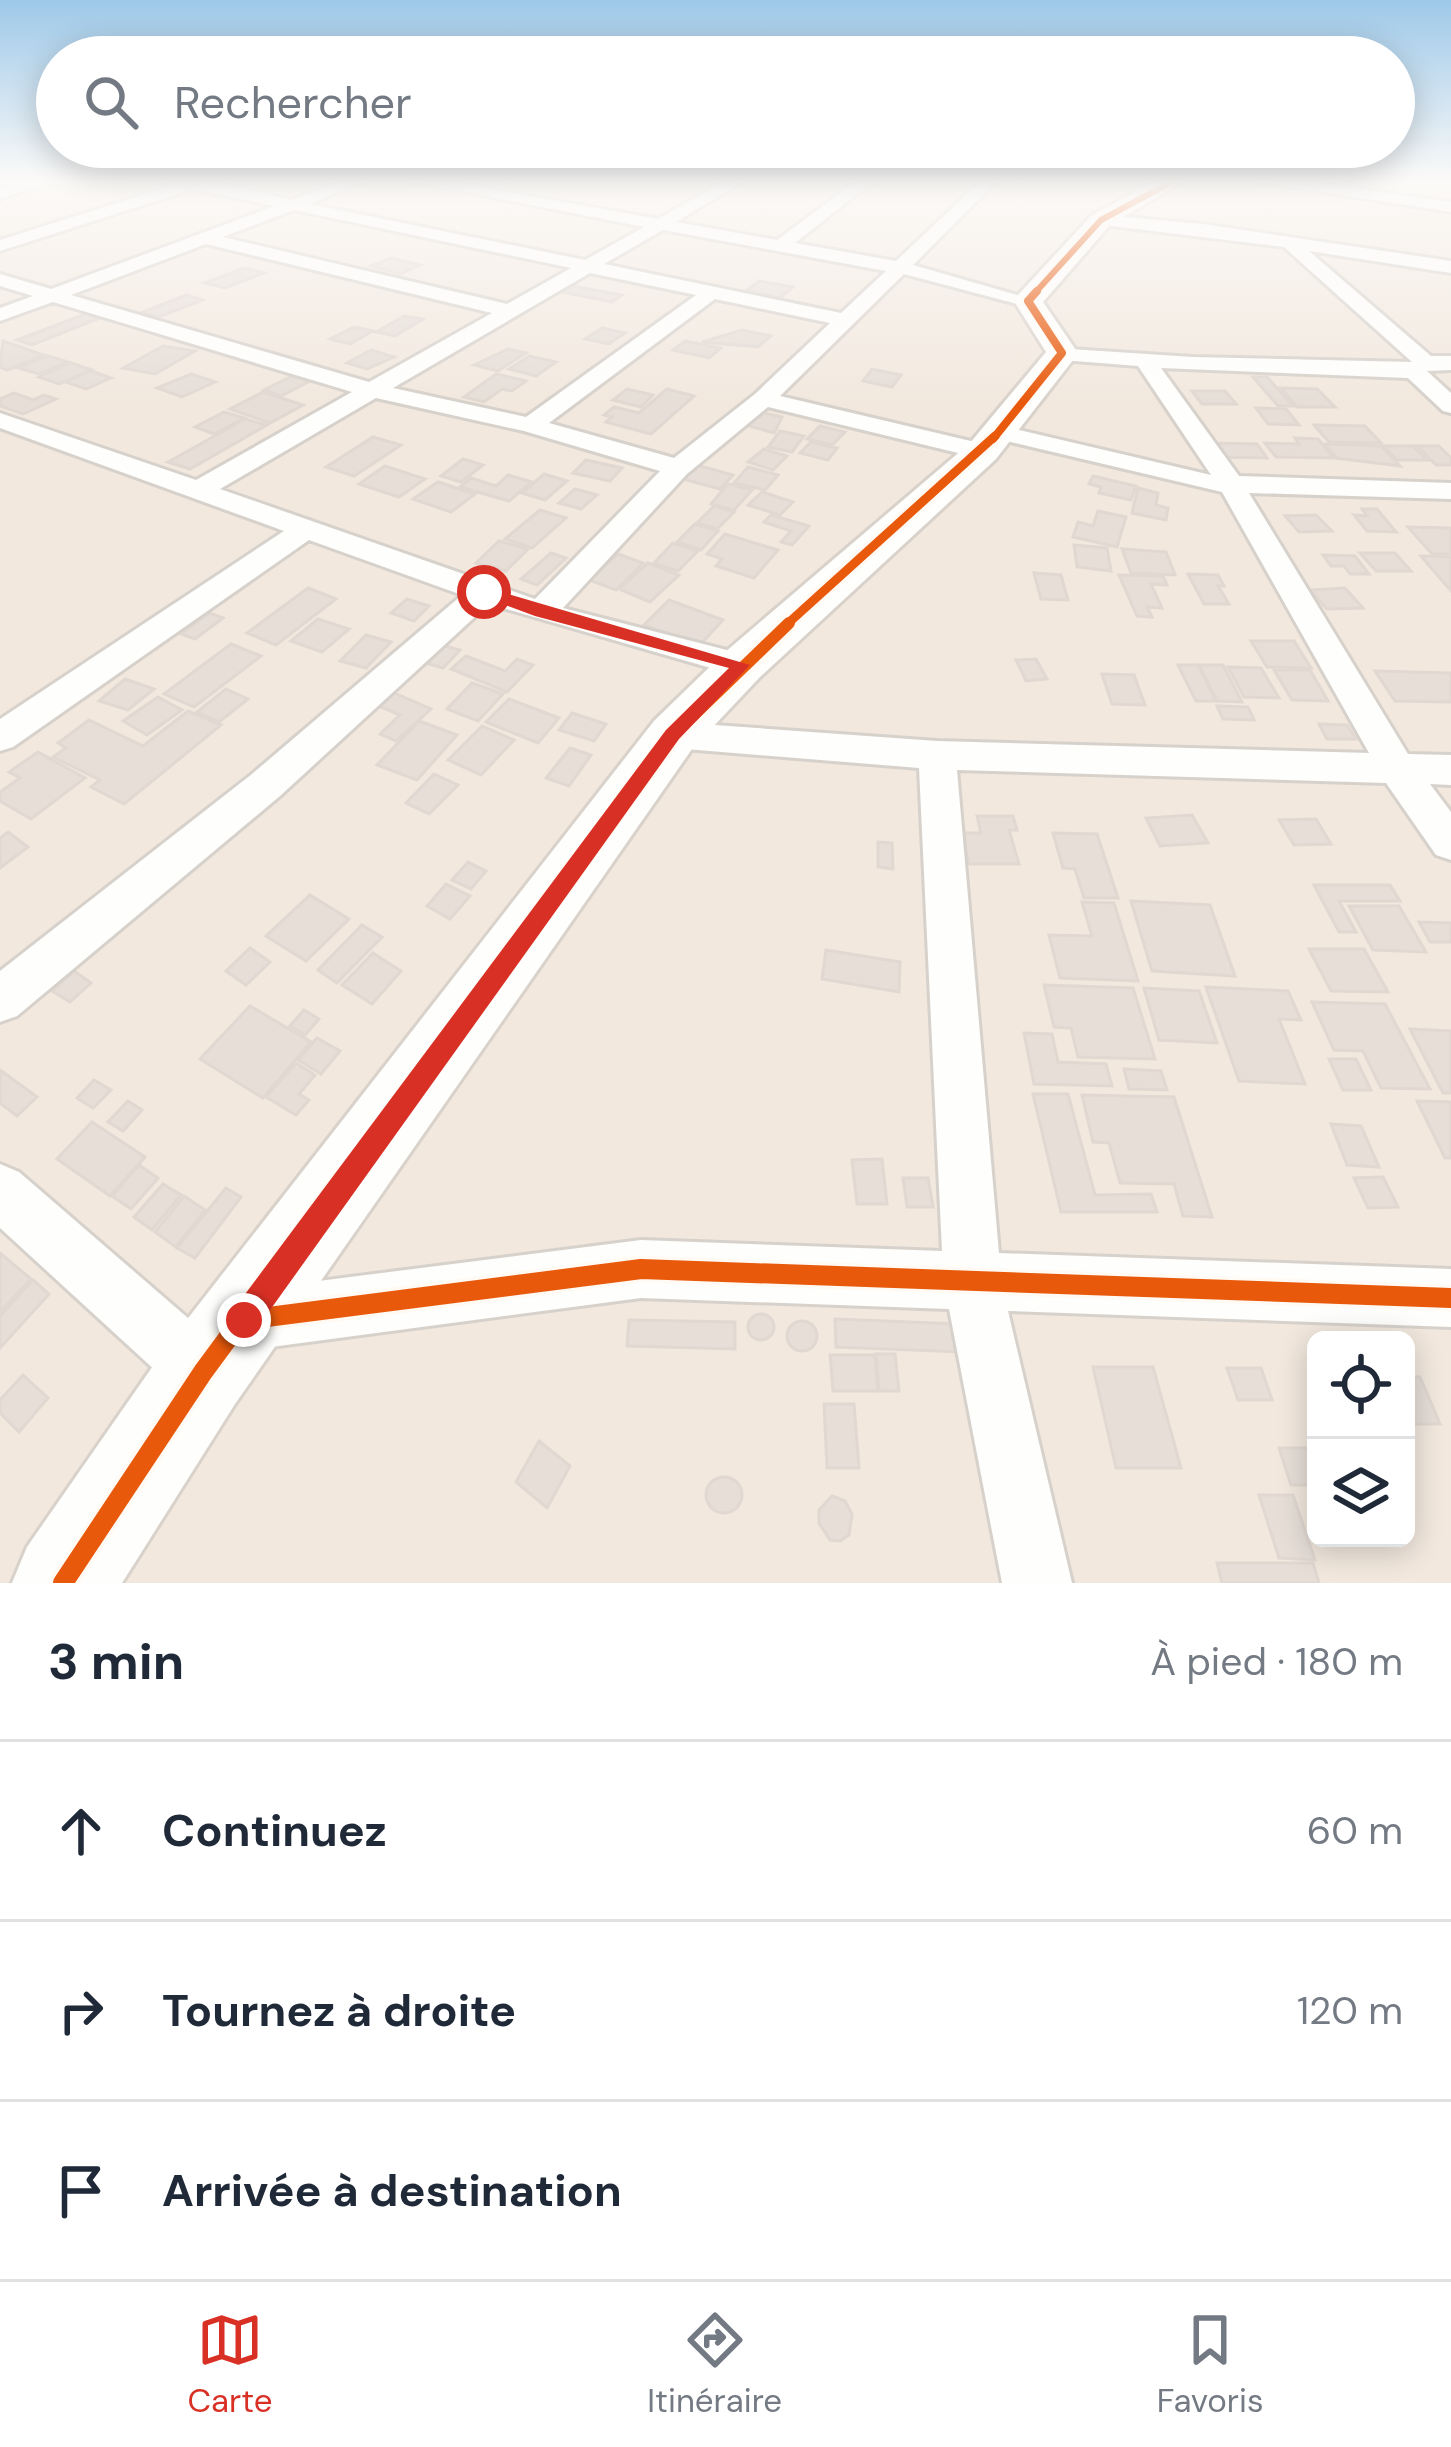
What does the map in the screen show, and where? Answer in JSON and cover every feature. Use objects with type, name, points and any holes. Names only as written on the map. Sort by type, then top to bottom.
[{"type":"street","points":[[0,315],[164,254]]},
{"type":"street","points":[[272,254],[506,310]]},
{"type":"street","points":[[523,254],[845,320]]},
{"type":"street","points":[[200,489],[608,254]]},
{"type":"street","points":[[824,254],[902,268],[1028,301],[1062,353]]},
{"type":"street","points":[[541,612],[678,469],[764,399],[915,254]]},
{"type":"street","points":[[1028,301],[1070,254]]},
{"type":"street","points":[[1301,254],[1419,366],[1451,406]]},
{"type":"street","points":[[1366,254],[1451,267]]},
{"type":"street","points":[[0,280],[367,389],[530,425],[678,469]]},
{"type":"street","points":[[530,425],[712,292]]},
{"type":"street","points":[[1062,353],[1146,362],[1451,363]]},
{"type":"street","points":[[63,1583],[203,1372],[673,734],[742,665],[991,442],[1062,353]]},
{"type":"street","points":[[1146,362],[1232,486],[1396,767],[1451,844]]},
{"type":"street","points":[[764,399],[1177,479],[1232,486],[1451,491]]},
{"type":"street","points":[[0,420],[541,612],[742,665]]},
{"type":"street","points":[[0,737],[307,528]]},
{"type":"street","points":[[0,1000],[266,785],[484,592]]},
{"type":"street","points":[[673,734],[937,755],[1451,770]]},
{"type":"street","points":[[937,755],[973,1285],[1037,1583]]},
{"type":"street","points":[[0,1191],[203,1372]]},
{"type":"street","points":[[244,1320],[640,1269],[973,1285],[1198,1287],[1451,1298]]},
{"type":"shaded area","points":[[0,254],[1451,254],[1451,1583],[0,1583]]},
{"type":"building","points":[[391,258],[420,265],[400,274],[371,266]]},
{"type":"building","points":[[244,268],[264,273],[225,288],[205,283]]},
{"type":"building","points":[[759,281],[793,287],[780,298],[746,291]]},
{"type":"building","points":[[572,286],[622,295],[612,302],[562,292]]},
{"type":"building","points":[[186,295],[203,300],[159,317],[143,312]]},
{"type":"building","points":[[85,314],[100,318],[32,345],[17,340]]},
{"type":"building","points":[[404,316],[423,319],[395,336],[376,332]]},
{"type":"building","points":[[354,327],[373,331],[350,344],[330,339]]},
{"type":"building","points":[[602,328],[625,333],[609,344],[585,339]]},
{"type":"building","points":[[742,330],[771,336],[758,347],[702,342]]},
{"type":"building","points":[[3,341],[44,355],[7,370],[0,367]]},
{"type":"building","points":[[685,341],[721,348],[709,358],[673,350]]},
{"type":"building","points":[[163,346],[195,351],[155,374],[123,368]]},
{"type":"building","points":[[508,349],[526,353],[498,371],[474,365]]},
{"type":"building","points":[[371,350],[394,357],[367,369],[347,363]]},
{"type":"building","points":[[48,356],[68,362],[39,374],[18,368]]},
{"type":"building","points":[[529,356],[556,362],[536,376],[509,369]]},
{"type":"building","points":[[71,363],[92,370],[59,384],[39,377]]},
{"type":"building","points":[[872,369],[901,375],[892,387],[863,381]]},
{"type":"building","points":[[91,371],[111,378],[86,389],[66,382]]},
{"type":"building","points":[[191,374],[215,382],[182,397],[157,388]]},
{"type":"building","points":[[496,374],[526,381],[484,402],[464,397]]},
{"type":"building","points":[[292,376],[310,381],[281,396],[264,390]]},
{"type":"building","points":[[1253,377],[1267,377],[1293,406],[1278,406]]},
{"type":"building","points":[[1281,388],[1317,389],[1335,407],[1297,407]]},
{"type":"building","points":[[627,389],[653,395],[641,407],[613,400]]},
{"type":"building","points":[[667,389],[694,396],[651,434],[606,422],[612,417],[604,415],[614,407],[639,413]]},
{"type":"building","points":[[1192,391],[1225,391],[1236,404],[1202,404]]},
{"type":"building","points":[[263,392],[303,405],[270,423],[230,409]]},
{"type":"building","points":[[14,393],[33,400],[44,395],[56,399],[23,414],[0,406],[0,399]]},
{"type":"building","points":[[1256,408],[1286,409],[1299,425],[1268,424]]},
{"type":"building","points":[[224,412],[244,418],[214,434],[195,427]]},
{"type":"building","points":[[760,412],[782,417],[774,433],[746,425]]},
{"type":"building","points":[[245,419],[267,425],[190,469],[168,462]]},
{"type":"building","points":[[1314,425],[1365,426],[1381,443],[1329,442]]},
{"type":"building","points":[[820,426],[845,432],[832,445],[807,439]]},
{"type":"building","points":[[780,431],[804,436],[792,452],[768,447]]},
{"type":"building","points":[[373,437],[401,445],[354,476],[326,467]]},
{"type":"building","points":[[1295,438],[1318,439],[1334,458],[1276,457],[1265,443],[1299,444]]},
{"type":"building","points":[[811,442],[837,448],[828,460],[800,453]]},
{"type":"building","points":[[1208,443],[1257,444],[1267,458],[1217,457]]},
{"type":"building","points":[[1325,444],[1381,446],[1400,466],[1336,458]]},
{"type":"building","points":[[1383,446],[1413,446],[1427,460],[1397,460]]},
{"type":"building","points":[[1417,446],[1439,446],[1451,458],[1451,465],[1436,465]]},
{"type":"building","points":[[764,449],[787,456],[773,470],[748,462]]},
{"type":"building","points":[[463,459],[483,465],[461,482],[441,476]]},
{"type":"building","points":[[586,460],[622,468],[610,481],[573,473]]},
{"type":"building","points":[[693,464],[733,475],[720,489],[679,478]]},
{"type":"building","points":[[385,466],[425,479],[399,497],[359,484]]},
{"type":"building","points":[[748,467],[778,475],[765,490],[734,483]]},
{"type":"building","points":[[544,474],[567,481],[545,500],[522,493]]},
{"type":"building","points":[[508,475],[532,482],[509,501],[460,487],[471,478],[496,486]]},
{"type":"building","points":[[1093,476],[1136,486],[1131,500],[1099,493],[1101,487],[1089,484]]},
{"type":"building","points":[[438,482],[475,494],[451,512],[413,499]]},
{"type":"building","points":[[728,484],[752,490],[734,510],[711,504]]},
{"type":"building","points":[[1138,488],[1158,493],[1156,505],[1168,508],[1166,520],[1132,513]]},
{"type":"building","points":[[575,489],[597,495],[581,509],[559,503]]},
{"type":"building","points":[[762,492],[793,502],[780,515],[748,505]]},
{"type":"building","points":[[714,506],[734,512],[717,529],[697,523]]},
{"type":"building","points":[[1362,509],[1377,509],[1396,532],[1367,531],[1354,515],[1367,516]]},
{"type":"building","points":[[540,510],[566,518],[532,548],[505,539]]},
{"type":"building","points":[[1098,511],[1126,517],[1117,547],[1073,537],[1078,522],[1093,526]]},
{"type":"building","points":[[771,515],[809,526],[792,545],[781,542],[791,531],[764,522]]},
{"type":"building","points":[[1316,515],[1332,531],[1299,532],[1285,516]]},
{"type":"building","points":[[695,524],[718,531],[701,550],[677,542]]},
{"type":"building","points":[[1408,527],[1451,528],[1451,554],[1432,554]]},
{"type":"building","points":[[725,534],[778,550],[754,578],[716,566],[722,559],[707,554]]},
{"type":"building","points":[[499,541],[528,549],[506,571],[476,563]]},
{"type":"building","points":[[673,543],[698,551],[678,571],[654,563]]},
{"type":"building","points":[[1074,545],[1107,548],[1111,571],[1077,567]]},
{"type":"building","points":[[1122,549],[1166,552],[1175,575],[1131,573]]},
{"type":"building","points":[[551,553],[566,558],[537,585],[521,579]]},
{"type":"building","points":[[1360,553],[1395,553],[1411,571],[1376,571]]},
{"type":"building","points":[[618,554],[643,563],[616,590],[589,580]]},
{"type":"building","points":[[1323,555],[1355,556],[1369,574],[1350,574],[1344,566],[1331,566]]},
{"type":"building","points":[[1421,556],[1451,557],[1451,591]]},
{"type":"building","points":[[648,563],[679,575],[650,602],[619,589]]},
{"type":"building","points":[[1034,573],[1061,575],[1068,600],[1041,599]]},
{"type":"building","points":[[1188,574],[1218,575],[1224,586],[1218,586],[1229,604],[1204,604]]},
{"type":"building","points":[[1119,575],[1163,576],[1167,585],[1151,584],[1162,608],[1147,607],[1152,617],[1137,616]]},
{"type":"building","points":[[308,588],[336,599],[276,645],[247,633]]},
{"type":"building","points":[[1345,588],[1363,608],[1327,609],[1310,590]]},
{"type":"building","points":[[407,599],[429,606],[414,621],[391,613]]},
{"type":"building","points":[[669,600],[723,620],[699,646],[644,625]]},
{"type":"building","points":[[209,613],[223,618],[195,639],[181,634]]},
{"type":"building","points":[[318,619],[349,629],[322,652],[291,641]]},
{"type":"building","points":[[366,635],[391,642],[366,668],[340,661]]},
{"type":"building","points":[[1251,641],[1294,641],[1311,668],[1267,667]]},
{"type":"building","points":[[231,644],[261,656],[194,707],[164,694]]},
{"type":"building","points":[[438,644],[460,650],[443,668],[422,662]]},
{"type":"building","points":[[466,656],[505,671],[517,659],[533,665],[507,692],[451,669]]},
{"type":"building","points":[[1036,659],[1047,679],[1026,681],[1016,660]]},
{"type":"building","points":[[1178,665],[1198,665],[1216,701],[1196,701]]},
{"type":"building","points":[[1199,665],[1223,665],[1242,702],[1217,701]]},
{"type":"building","points":[[1228,667],[1261,668],[1279,698],[1244,697]]},
{"type":"building","points":[[1274,670],[1310,670],[1328,701],[1292,700]]},
{"type":"building","points":[[1375,671],[1451,673],[1451,702],[1395,701]]},
{"type":"building","points":[[1102,674],[1134,675],[1145,705],[1112,704]]},
{"type":"building","points":[[125,679],[154,689],[128,710],[99,701]]},
{"type":"building","points":[[472,683],[503,694],[478,721],[447,709]]},
{"type":"building","points":[[226,689],[248,699],[219,722],[197,712]]},
{"type":"building","points":[[390,691],[431,709],[396,741],[380,734],[400,715],[374,704]]},
{"type":"building","points":[[158,697],[182,710],[147,735],[123,721]]},
{"type":"building","points":[[509,699],[559,718],[538,743],[486,722]]},
{"type":"building","points":[[1217,706],[1248,707],[1254,720],[1223,719]]},
{"type":"building","points":[[188,711],[221,725],[124,804],[91,787],[100,780],[53,757],[66,748],[58,743],[89,720],[143,746]]},
{"type":"building","points":[[572,713],[606,724],[594,741],[559,730]]},
{"type":"building","points":[[419,721],[457,735],[417,780],[377,765]]},
{"type":"building","points":[[1319,724],[1347,725],[1356,739],[1327,739]]},
{"type":"building","points":[[482,726],[514,740],[481,775],[448,760]]},
{"type":"building","points":[[570,748],[591,755],[569,786],[546,778]]},
{"type":"building","points":[[38,752],[85,778],[31,819],[0,801],[0,792],[20,778],[9,772]]},
{"type":"building","points":[[434,774],[458,785],[429,814],[406,803]]},
{"type":"building","points":[[1192,815],[1208,843],[1160,846],[1146,818]]},
{"type":"building","points":[[977,816],[1013,816],[1017,830],[1009,830],[1019,864],[969,864],[962,833],[981,833]]},
{"type":"building","points":[[1316,819],[1331,844],[1294,845],[1279,820]]},
{"type":"building","points":[[8,832],[28,847],[0,868],[0,838]]},
{"type":"building","points":[[1053,833],[1097,834],[1118,898],[1084,898],[1075,869],[1063,868]]},
{"type":"building","points":[[878,842],[892,843],[893,869],[878,867]]},
{"type":"building","points":[[468,862],[486,871],[471,889],[452,880]]},
{"type":"building","points":[[446,884],[470,896],[450,919],[427,906]]},
{"type":"building","points":[[1314,885],[1390,885],[1400,901],[1339,901],[1356,932],[1339,932]]},
{"type":"building","points":[[310,895],[349,919],[306,961],[266,936]]},
{"type":"building","points":[[1131,901],[1210,905],[1235,976],[1152,971]]},
{"type":"building","points":[[1082,902],[1114,903],[1138,981],[1060,978],[1049,935],[1092,936]]},
{"type":"building","points":[[1349,906],[1399,906],[1426,952],[1373,950]]},
{"type":"building","points":[[1419,922],[1451,923],[1451,942],[1430,942]]},
{"type":"building","points":[[362,925],[382,937],[337,983],[318,970]]},
{"type":"building","points":[[250,948],[270,962],[246,985],[226,971]]},
{"type":"building","points":[[1309,949],[1364,949],[1388,992],[1331,991]]},
{"type":"building","points":[[826,950],[900,962],[899,992],[822,979]]},
{"type":"building","points":[[373,953],[401,971],[372,1004],[342,985]]},
{"type":"building","points":[[74,971],[91,983],[70,1002],[52,991]]},
{"type":"building","points":[[1044,985],[1133,988],[1155,1059],[1078,1057],[1071,1028],[1054,1027]]},
{"type":"building","points":[[1206,987],[1288,991],[1301,1020],[1279,1019],[1305,1084],[1239,1081]]},
{"type":"building","points":[[1144,988],[1199,991],[1217,1043],[1159,1040]]},
{"type":"building","points":[[1312,1002],[1385,1004],[1430,1089],[1381,1088],[1363,1051],[1334,1050]]},
{"type":"building","points":[[250,1006],[311,1042],[263,1098],[200,1059]]},
{"type":"building","points":[[304,1010],[319,1019],[305,1035],[290,1026]]},
{"type":"building","points":[[1410,1029],[1451,1031],[1451,1093],[1443,1093]]},
{"type":"building","points":[[1024,1033],[1052,1034],[1058,1062],[1106,1064],[1112,1086],[1034,1084]]},
{"type":"building","points":[[317,1038],[340,1051],[321,1074],[298,1060]]},
{"type":"building","points":[[1329,1059],[1356,1059],[1371,1090],[1343,1090]]},
{"type":"building","points":[[296,1063],[315,1075],[299,1094],[309,1100],[296,1115],[266,1097]]},
{"type":"building","points":[[1124,1069],[1161,1071],[1167,1090],[1129,1089]]},
{"type":"building","points":[[0,1070],[37,1097],[17,1116],[0,1103]]},
{"type":"building","points":[[94,1080],[111,1090],[93,1108],[77,1098]]},
{"type":"building","points":[[1033,1094],[1068,1094],[1095,1195],[1151,1194],[1157,1212],[1061,1212]]},
{"type":"building","points":[[1082,1095],[1174,1097],[1212,1217],[1183,1216],[1174,1184],[1120,1183],[1109,1143],[1093,1142]]},
{"type":"building","points":[[128,1101],[142,1110],[123,1131],[108,1122]]},
{"type":"building","points":[[1417,1101],[1451,1102],[1451,1158],[1445,1158]]},
{"type":"building","points":[[92,1122],[145,1157],[110,1196],[57,1159]]},
{"type":"building","points":[[1331,1124],[1361,1126],[1379,1167],[1347,1165]]},
{"type":"building","points":[[882,1159],[887,1204],[857,1204],[852,1160]]},
{"type":"building","points":[[139,1165],[158,1178],[131,1209],[112,1196]]},
{"type":"building","points":[[1383,1177],[1398,1207],[1368,1208],[1354,1178]]},
{"type":"building","points":[[903,1178],[928,1178],[933,1207],[907,1207]]},
{"type":"building","points":[[163,1184],[181,1195],[152,1230],[134,1217]]},
{"type":"building","points":[[226,1188],[241,1197],[195,1258],[177,1248]]},
{"type":"building","points":[[184,1196],[205,1210],[176,1247],[155,1232]]},
{"type":"building","points":[[0,1253],[31,1279],[0,1312]]},
{"type":"building","points":[[33,1280],[49,1294],[0,1348],[0,1316]]},
{"type":"building","points":[[761,1314],[774,1327],[761,1340],[748,1327]]},
{"type":"building","points":[[835,1319],[958,1324],[962,1352],[836,1347]]},
{"type":"building","points":[[629,1320],[735,1322],[735,1349],[627,1346]]},
{"type":"building","points":[[802,1321],[813,1325],[817,1336],[813,1347],[802,1351],[791,1347],[787,1336],[791,1325]]},
{"type":"building","points":[[876,1354],[895,1354],[899,1391],[879,1391]]},
{"type":"building","points":[[830,1355],[875,1355],[878,1391],[833,1391]]},
{"type":"building","points":[[1093,1367],[1153,1367],[1181,1468],[1116,1468]]},
{"type":"building","points":[[1227,1368],[1261,1368],[1272,1400],[1238,1400]]},
{"type":"building","points":[[23,1375],[48,1398],[19,1432],[0,1413],[0,1400]]},
{"type":"building","points":[[1415,1377],[1420,1377],[1440,1424],[1415,1424]]},
{"type":"building","points":[[824,1404],[854,1404],[859,1468],[827,1468]]},
{"type":"building","points":[[539,1441],[570,1466],[547,1508],[516,1482]]},
{"type":"building","points":[[1279,1448],[1307,1448],[1307,1485],[1291,1485]]},
{"type":"building","points":[[724,1477],[737,1482],[742,1495],[737,1508],[724,1513],[711,1508],[706,1495],[711,1482]]},
{"type":"building","points":[[1259,1495],[1293,1495],[1315,1560],[1279,1558]]},
{"type":"building","points":[[832,1496],[845,1501],[852,1514],[849,1535],[840,1541],[830,1540],[819,1523],[819,1510]]},
{"type":"building","points":[[1217,1563],[1313,1563],[1319,1583],[1222,1583]]},
{"type":"cycle path","points":[[63,1583],[203,1372],[673,735],[742,665],[983,451],[1062,353],[1028,301],[1070,254]]},
{"type":"cycle path","points":[[244,1320],[641,1269],[1451,1298]]},
{"type":"route","points":[[244,1320],[673,734],[742,665],[541,612],[484,592]]}]
